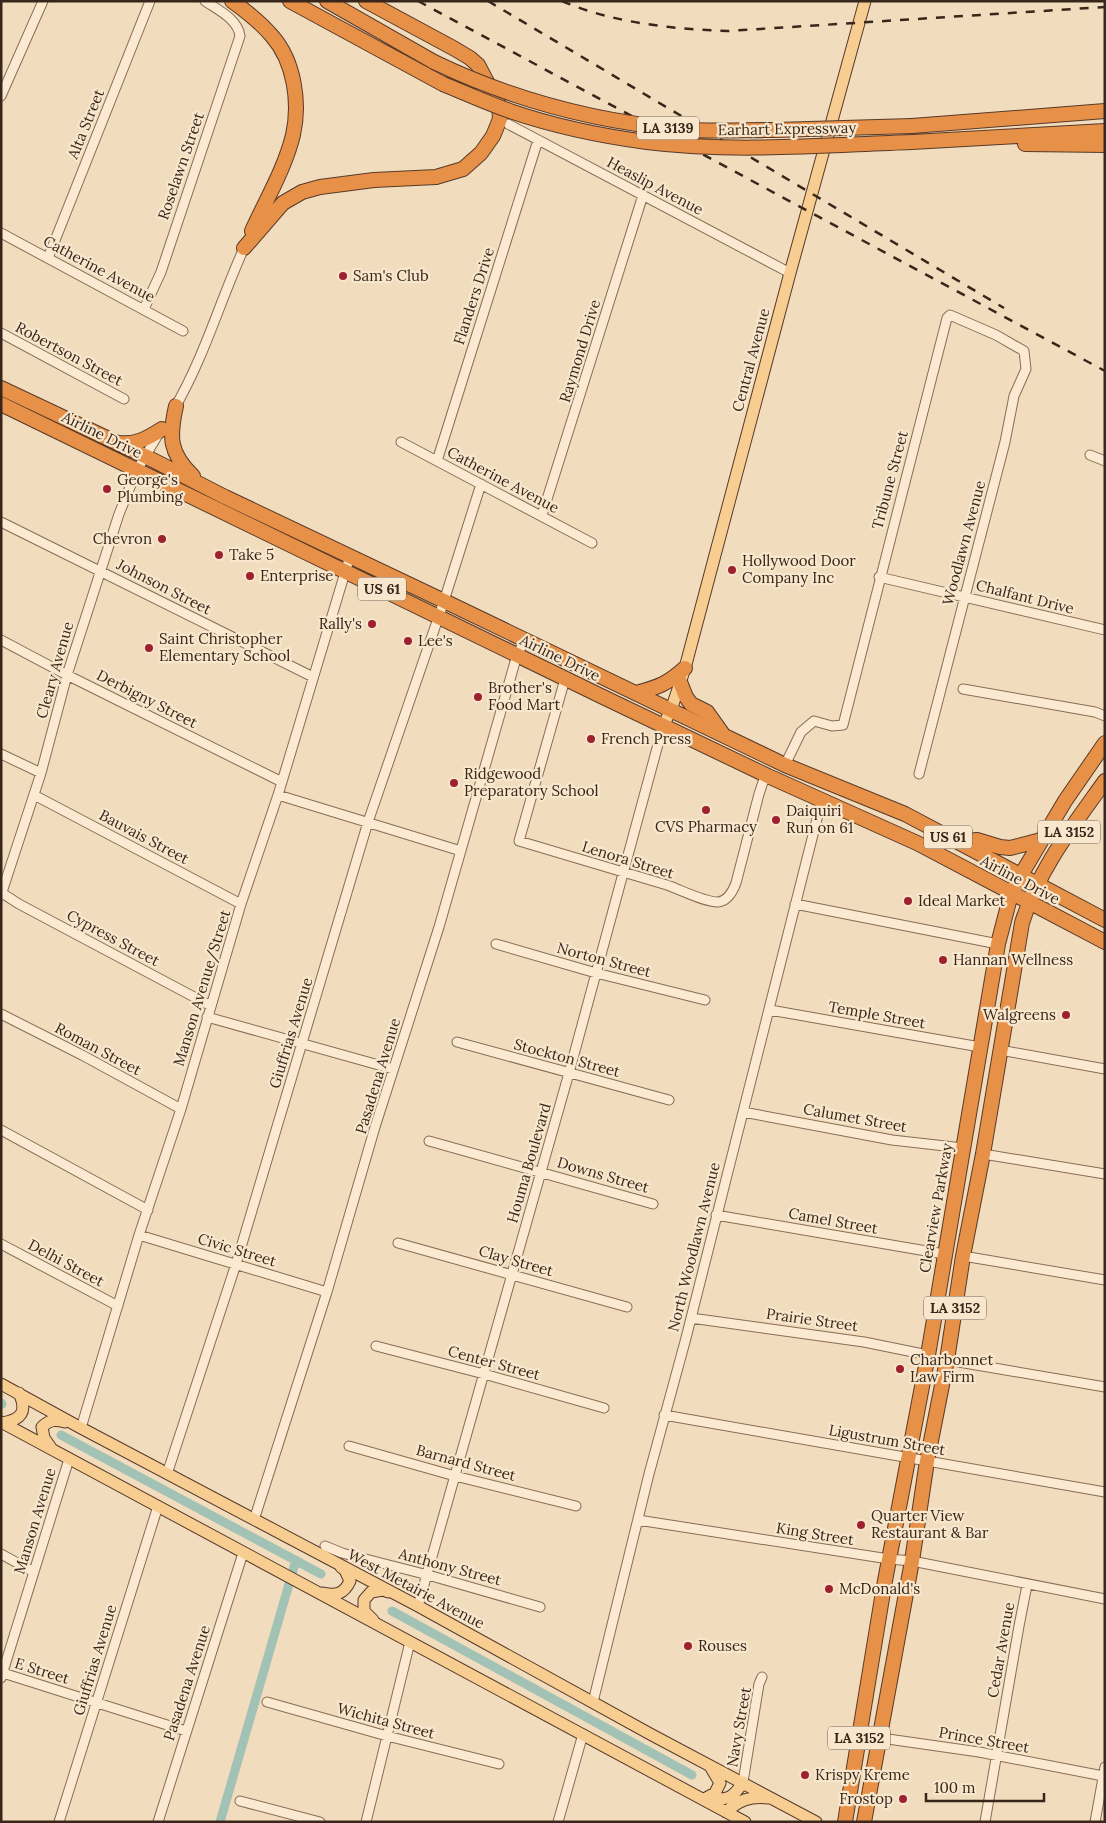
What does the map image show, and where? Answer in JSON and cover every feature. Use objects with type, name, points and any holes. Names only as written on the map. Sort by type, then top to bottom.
[{"type":"highway","points":[[232,1],[273,37],[288,62],[296,99],[293,134],[285,159],[244,248]]},
{"type":"highway","name":"Earhart Expressway","points":[[290,1],[443,84],[510,111],[559,125],[647,142],[706,147],[748,147],[912,142],[1105,131]]},
{"type":"highway","name":"Earhart Expressway","points":[[326,1],[434,62],[470,80],[566,111],[611,121],[678,130],[717,131],[912,126],[1105,110]]},
{"type":"highway","points":[[244,248],[283,203],[302,192],[320,187],[374,180],[436,177],[463,170],[493,136],[500,119],[499,105],[478,65],[470,58],[366,1]]},
{"type":"highway","points":[[912,142],[1105,145]]},
{"type":"highway","name":"Airline Drive","points":[[1,388],[785,766],[905,814],[1105,920]]},
{"type":"highway","name":"Airline Drive","points":[[1,404],[565,679],[768,776],[917,844],[1105,942]]},
{"type":"highway","points":[[176,406],[171,428],[172,445],[188,472],[203,486]]},
{"type":"highway","points":[[116,442],[132,443],[140,441],[162,429]]},
{"type":"highway","points":[[636,693],[656,688],[671,681],[685,668]]},
{"type":"highway","points":[[680,682],[691,704],[707,712],[724,736]]},
{"type":"highway","name":"Clearview Parkway","points":[[845,1822],[889,1559],[928,1355],[998,944],[1012,894],[1021,875],[1065,802],[1105,744]]},
{"type":"highway","name":"LA 3152","points":[[864,1822],[912,1561],[927,1461],[947,1360],[965,1240],[983,1154],[1022,923],[1028,903],[1055,852],[1105,781]]},
{"type":"highway","points":[[817,797],[838,795],[843,789]]},
{"type":"highway","points":[[958,842],[977,840],[1000,848],[1010,848],[1041,840]]},
{"type":"highway","points":[[963,1148],[971,1152],[973,1158],[962,1224],[965,1240]]},
{"type":"highway","points":[[873,1654],[894,1658]]},
{"type":"main road","name":"Central Avenue","points":[[663,726],[671,710],[685,668],[790,273],[865,1]]},
{"type":"main road","name":"West Metairie Avenue","points":[[1,1384],[418,1606],[816,1822]]},
{"type":"main road","points":[[2,1422],[19,1418],[23,1412],[23,1401],[19,1393]]},
{"type":"main road","points":[[52,1449],[44,1438],[42,1427],[48,1421],[57,1419],[78,1426]]},
{"type":"main road","points":[[2,1422],[746,1822]]},
{"type":"main road","points":[[307,1587],[326,1594],[339,1594],[346,1590],[350,1581],[345,1570],[334,1562]]},
{"type":"main road","points":[[383,1628],[364,1612],[364,1600],[371,1592],[383,1590],[397,1595]]},
{"type":"main road","points":[[701,1797],[715,1793],[720,1783],[708,1764]]},
{"type":"main road","points":[[701,1797],[727,1799],[737,1793],[744,1782]]},
{"type":"main road","points":[[726,1812],[736,1803],[748,1798],[766,1797],[776,1800]]},
{"type":"main road","points":[[746,1822],[741,1811],[748,1798]]},
{"type":"street","points":[[1,96],[43,1]]},
{"type":"street","name":"Alta Street","points":[[48,258],[150,1]]},
{"type":"street","name":"Roselawn Street","points":[[144,309],[161,272],[240,36],[236,23],[205,1]]},
{"type":"street","name":"Heaslip Avenue","points":[[508,124],[790,273]]},
{"type":"street","name":"Flanders Drive","points":[[437,461],[538,140]]},
{"type":"street","name":"Raymond Drive","points":[[542,515],[643,195]]},
{"type":"street","name":"Catherine Avenue","points":[[1,233],[183,331]]},
{"type":"street","name":"Cleary Avenue","points":[[2,894],[5,872],[34,796],[67,675],[119,514],[137,470],[176,406],[207,342],[244,248]]},
{"type":"street","name":"Tribune Street","points":[[785,766],[801,732],[814,721],[832,726],[843,725],[947,318],[950,315],[996,335]]},
{"type":"street","name":"Robertson Street","points":[[1,334],[124,399]]},
{"type":"street","name":"Woodlawn Avenue","points":[[919,774],[1005,442],[1014,396],[1026,369],[1024,351],[996,335]]},
{"type":"street","name":"Catherine Avenue","points":[[401,442],[592,542]]},
{"type":"street","points":[[1090,455],[1105,461]]},
{"type":"street","name":"Giuffrias Avenue","points":[[168,1474],[236,1264],[368,822],[444,601],[481,484]]},
{"type":"street","name":"Johnson Street","points":[[1,522],[313,677]]},
{"type":"street","name":"Manson Avenue/Street","points":[[78,1426],[181,1109],[241,904],[278,795],[350,556]]},
{"type":"street","name":"Chalfant Drive","points":[[880,576],[1105,630]]},
{"type":"street","name":"Derbigny Street","points":[[1,640],[282,782]]},
{"type":"street","name":"Pasadena Avenue","points":[[254,1520],[327,1292],[461,851],[517,655],[525,640]]},
{"type":"street","name":"Lenora Street","points":[[565,679],[519,840],[720,902],[729,895],[736,884],[759,794],[763,782],[768,776]]},
{"type":"street","points":[[963,689],[1095,712],[1105,716]]},
{"type":"street","name":"Houma Boulevard","points":[[418,1606],[569,1073],[663,726]]},
{"type":"street","points":[[1,754],[41,773]]},
{"type":"street","points":[[278,795],[461,851]]},
{"type":"street","name":"Bauvais Street","points":[[34,796],[241,904]]},
{"type":"street","name":"North Woodlawn Avenue","points":[[594,1702],[664,1414],[691,1318],[770,1010],[795,904],[817,797]]},
{"type":"street","name":"Cypress Street","points":[[2,894],[211,1006]]},
{"type":"street","points":[[795,904],[998,944]]},
{"type":"street","name":"Norton Street","points":[[496,944],[596,973],[705,1000]]},
{"type":"street","name":"Temple Street","points":[[770,1010],[980,1047]]},
{"type":"street","name":"Roman Street","points":[[1,1014],[181,1109]]},
{"type":"street","points":[[207,1017],[393,1070]]},
{"type":"street","name":"Stockton Street","points":[[457,1042],[669,1100]]},
{"type":"street","points":[[1000,1050],[1105,1068]]},
{"type":"street","name":"Calumet Street","points":[[743,1112],[892,1140],[963,1148]]},
{"type":"street","points":[[1,1130],[148,1210]]},
{"type":"street","name":"Downs Street","points":[[429,1142],[653,1204]]},
{"type":"street","points":[[983,1154],[1105,1174]]},
{"type":"street","name":"Camel Street","points":[[716,1215],[944,1254]]},
{"type":"street","name":"Civic Street","points":[[140,1235],[327,1292]]},
{"type":"street","name":"Clay Street","points":[[398,1243],[627,1306]]},
{"type":"street","name":"Delhi Street","points":[[1,1244],[118,1306]]},
{"type":"street","points":[[963,1256],[1105,1280]]},
{"type":"street","name":"Prairie Street","points":[[691,1318],[864,1342],[928,1355]]},
{"type":"street","name":"Center Street","points":[[376,1346],[604,1408]]},
{"type":"street","points":[[947,1360],[1105,1387]]},
{"type":"street","name":"Ligustrum Street","points":[[664,1414],[1105,1492]]},
{"type":"street","name":"Barnard Street","points":[[349,1446],[455,1476],[576,1506]]},
{"type":"street","name":"Manson Avenue","points":[[2,1675],[69,1459]]},
{"type":"street","name":"Giuffrias Avenue","points":[[59,1822],[158,1506]]},
{"type":"street","name":"King Street","points":[[638,1520],[912,1561],[1105,1599]]},
{"type":"street","name":"Anthony Street","points":[[325,1546],[342,1553],[428,1574],[540,1607]]},
{"type":"street","name":"Pasadena Avenue","points":[[158,1822],[243,1553]]},
{"type":"street","points":[[1,1554],[34,1572]]},
{"type":"street","name":"Cedar Avenue","points":[[997,1756],[1018,1626],[1027,1585]]},
{"type":"street","points":[[366,1822],[410,1642]]},
{"type":"street","name":"E Street","points":[[2,1675],[96,1702],[186,1731]]},
{"type":"street","name":"Navy Street","points":[[744,1782],[762,1677]]},
{"type":"street","name":"Wichita Street","points":[[267,1702],[387,1736],[499,1764]]},
{"type":"street","points":[[558,1822],[583,1734]]},
{"type":"street","name":"Prince Street","points":[[860,1735],[1104,1771]]},
{"type":"street","points":[[985,1822],[997,1756]]},
{"type":"street","points":[[1095,1822],[1104,1771]]},
{"type":"street","points":[[240,1800],[320,1822]]},
{"type":"waterway","points":[[61,1435],[321,1574]]},
{"type":"waterway","points":[[220,1822],[296,1560]]},
{"type":"waterway","points":[[392,1611],[692,1775]]},
{"type":"railway","points":[[418,1],[1105,371]]},
{"type":"railway","points":[[488,1],[1004,308]]},
{"type":"railway","points":[[562,1],[602,15],[643,24],[728,31],[1105,7]]},
{"type":"place","name":"Sam's Club","points":[[343,276]]},
{"type":"place","name":"George's Plumbing","points":[[107,489]]},
{"type":"place","name":"Chevron","points":[[162,539]]},
{"type":"place","name":"Take 5","points":[[219,555]]},
{"type":"place","name":"Hollywood Door Company Inc","points":[[732,570]]},
{"type":"place","name":"Enterprise","points":[[250,576]]},
{"type":"place","name":"Rally's","points":[[372,624]]},
{"type":"place","name":"Lee's","points":[[408,641]]},
{"type":"place","name":"Saint Christopher Elementary School","points":[[149,648]]},
{"type":"place","name":"Brother's Food Mart","points":[[478,697]]},
{"type":"place","name":"French Press","points":[[591,739]]},
{"type":"place","name":"Ridgewood Preparatory School","points":[[454,783]]},
{"type":"place","name":"CVS Pharmacy","points":[[706,810]]},
{"type":"place","name":"Daiquiri Run on 61","points":[[776,820]]},
{"type":"place","name":"Ideal Market","points":[[908,901]]},
{"type":"place","name":"Hannan Wellness","points":[[943,960]]},
{"type":"place","name":"Walgreens","points":[[1066,1015]]},
{"type":"place","name":"Charbonnet Law Firm","points":[[900,1369]]},
{"type":"place","name":"Quarter View Restaurant & Bar","points":[[861,1525]]},
{"type":"place","name":"McDonald's","points":[[829,1589]]},
{"type":"place","name":"Rouses","points":[[688,1646]]},
{"type":"place","name":"Krispy Kreme","points":[[805,1775]]},
{"type":"place","name":"Frostop","points":[[903,1799]]}]
